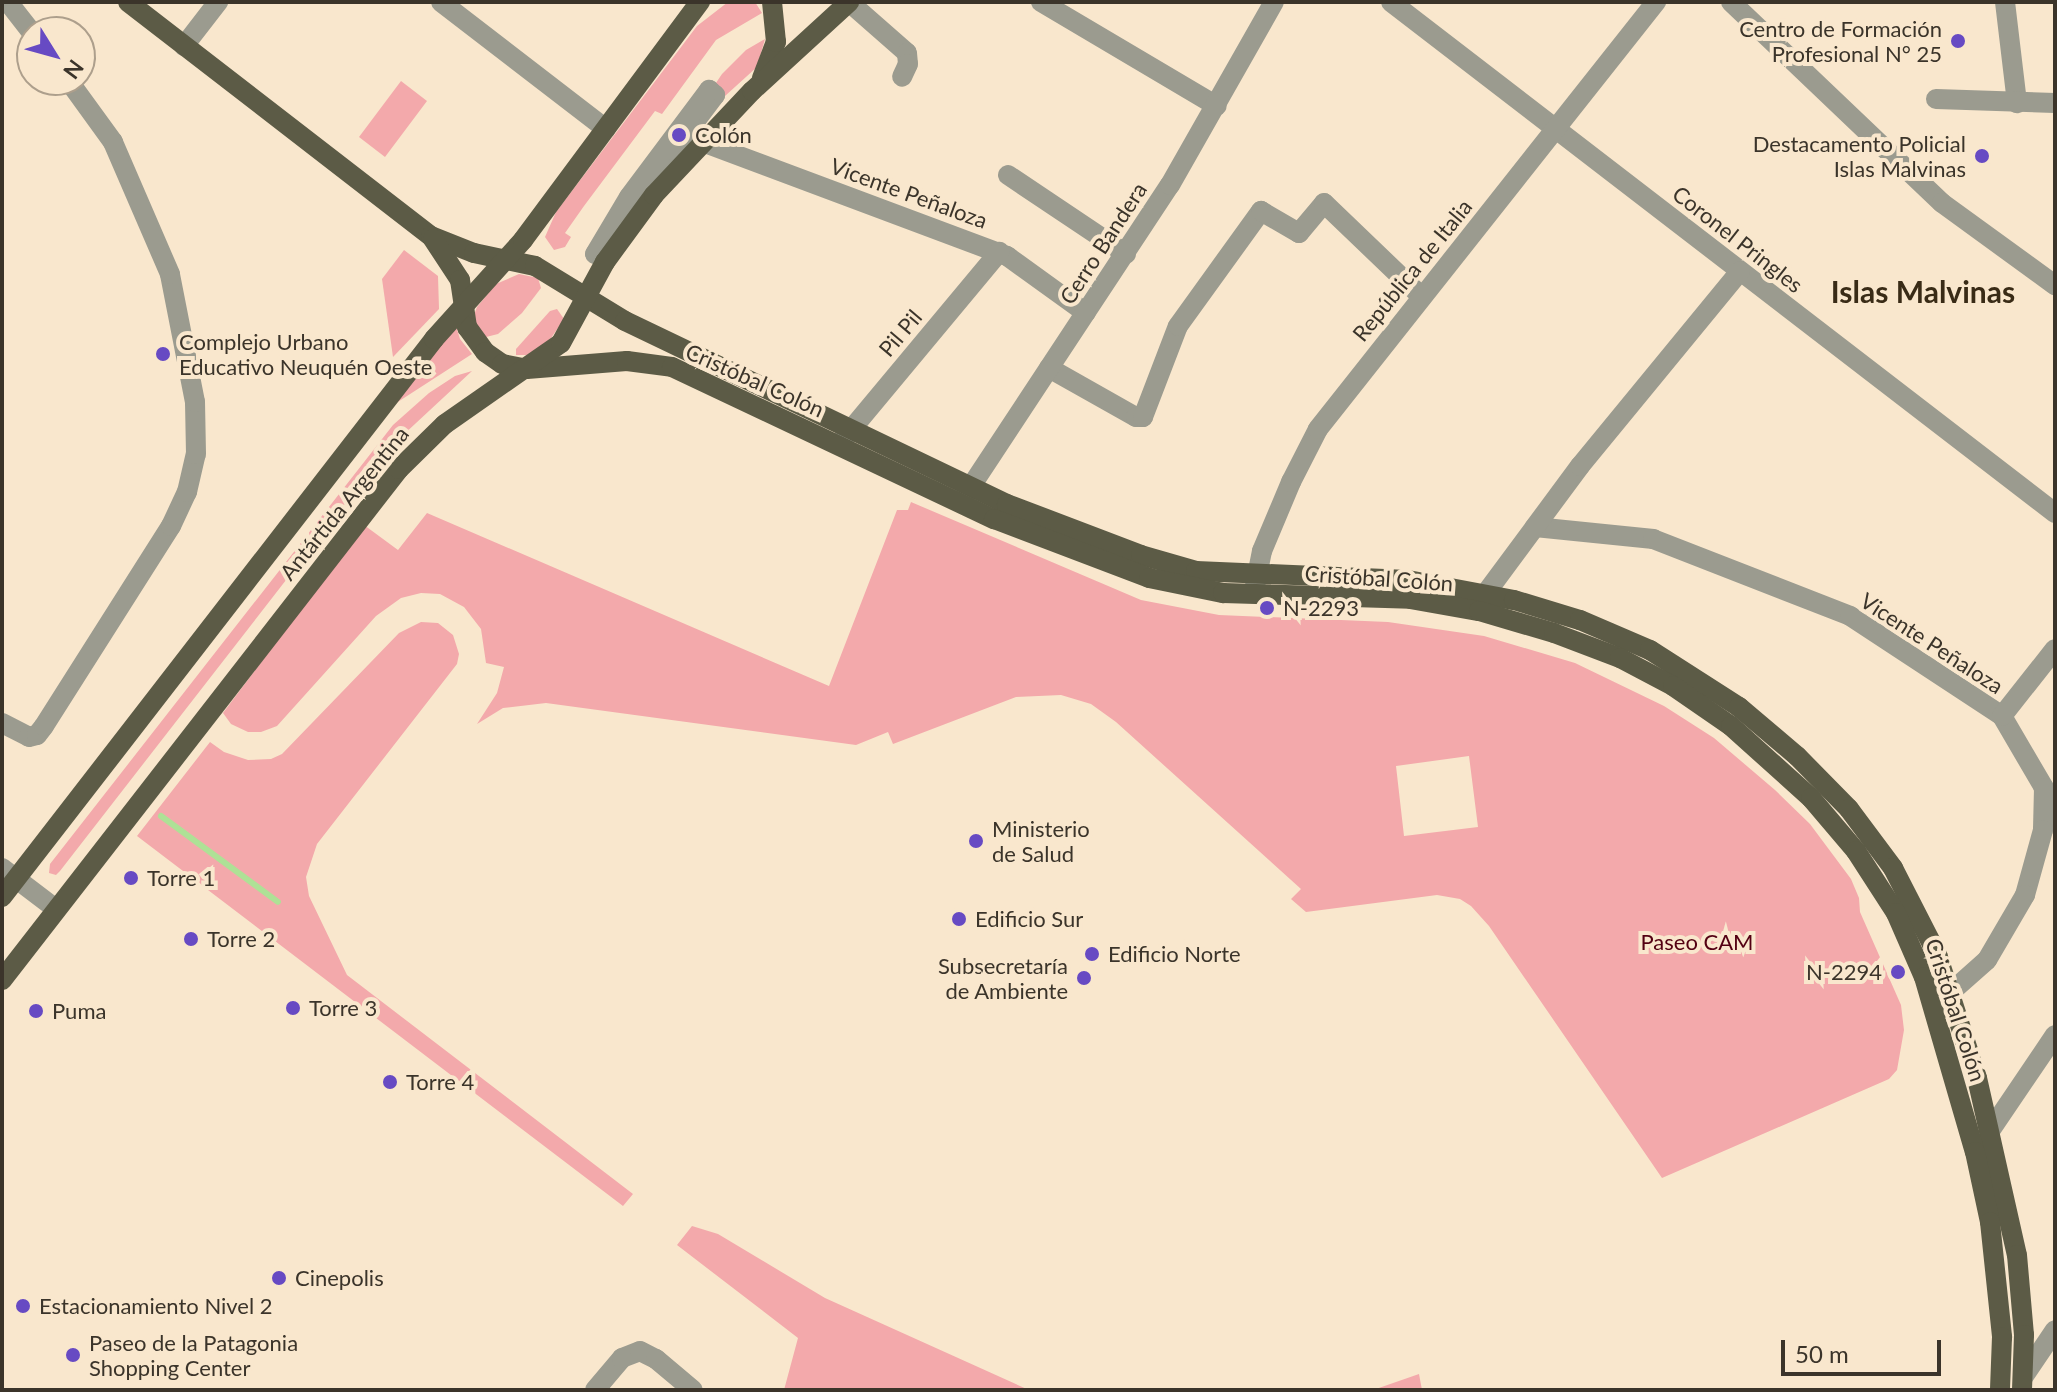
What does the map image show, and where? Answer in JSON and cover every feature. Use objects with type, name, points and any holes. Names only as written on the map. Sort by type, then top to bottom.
[{"type":"main road","name":"Cristóbal Colón","points":[[128,2],[431,236],[465,251],[535,266],[609,311],[845,437],[965,495],[1028,513],[1155,559],[1255,585],[1443,604],[1513,621],[1578,642],[1646,671],[1700,703],[1759,749],[1811,798],[1856,851],[1896,913],[1934,1006],[1990,1222],[2002,1337],[2000,1390]]},
{"type":"main road","points":[[752,91],[775,51],[772,2]]},
{"type":"main road","points":[[752,91],[849,2]]},
{"type":"main road","name":"Antártida Argentina","points":[[2,897],[9,874],[462,308],[507,259],[699,6]]},
{"type":"main road","name":"Antártida Argentina","points":[[2,980],[399,469],[445,424],[527,369],[569,334],[605,262],[654,195],[752,91]]},
{"type":"main road","name":"Cristóbal Colón","points":[[431,236],[457,273],[467,327],[485,352],[502,364],[527,369],[627,361],[672,367],[845,437]]},
{"type":"main road","points":[[605,262],[600,284],[609,311]]},
{"type":"main road","name":"Cristóbal Colón","points":[[1255,585],[1408,580],[1486,593],[1580,620],[1650,650],[1710,686],[1770,732],[1826,784],[1873,839],[1923,922],[1951,992],[1990,1131],[2017,1255],[2022,1298],[2023,1383]]},
{"type":"street","points":[[184,46],[218,2]]},
{"type":"street","points":[[849,2],[907,53],[908,64],[902,77]]},
{"type":"street","points":[[1041,2],[1217,106]]},
{"type":"street","name":"Cerro Bandera","points":[[965,495],[1126,254],[1217,106],[1274,2]]},
{"type":"street","name":"Coronel Pringles","points":[[1391,2],[2055,513]]},
{"type":"street","name":"República de Italia","points":[[1255,585],[1260,557],[1291,482],[1318,429],[1656,2]]},
{"type":"street","points":[[1731,2],[1942,203],[2055,285]]},
{"type":"street","points":[[2005,2],[2017,103]]},
{"type":"street","points":[[452,5],[606,129]]},
{"type":"street","points":[[709,90],[715,95],[595,254],[635,188],[709,90]]},
{"type":"street","points":[[2,723],[29,737],[37,735],[44,726],[171,526],[187,492],[196,454],[195,402],[170,274],[113,142],[80,96]]},
{"type":"street","points":[[1936,99],[2055,103]]},
{"type":"street","name":"Vicente Peñaloza","points":[[702,142],[999,252],[1024,265],[1086,313]]},
{"type":"street","points":[[1008,175],[1126,254]]},
{"type":"street","points":[[1049,368],[1136,417],[1143,417],[1178,326],[1261,211],[1297,234],[1324,203],[1421,296]]},
{"type":"street","name":"Pil Pil","points":[[845,437],[999,252]]},
{"type":"street","points":[[1486,593],[1535,527],[1740,271]]},
{"type":"street","name":"Vicente Peñaloza","points":[[1535,527],[1653,539],[1850,616],[2002,716],[2044,788],[2043,830],[2025,895],[1987,960],[1951,992]]},
{"type":"street","points":[[2002,716],[2055,649]]},
{"type":"street","points":[[9,874],[56,909]]},
{"type":"street","points":[[1990,1131],[2055,1035]]},
{"type":"street","points":[[2023,1383],[2055,1330]]},
{"type":"street","points":[[595,1390],[622,1358],[640,1351],[656,1359],[693,1390]]},
{"type":"green space","points":[[728,2],[755,2],[762,13],[716,40],[662,114],[655,111],[584,206],[565,233],[571,237],[565,247],[554,250],[545,237],[556,212],[697,26]]},
{"type":"green space","points":[[765,39],[757,67],[725,96],[650,181],[722,74],[746,50]]},
{"type":"green space","points":[[401,81],[427,101],[385,157],[359,137]]},
{"type":"green space","points":[[404,250],[438,276],[439,309],[393,357],[382,279]]},
{"type":"green space","points":[[519,274],[538,278],[541,288],[522,313],[498,334],[486,337],[477,330],[474,315],[477,307],[496,284]]},
{"type":"green space","points":[[557,309],[564,319],[549,341],[527,355],[516,355],[516,349],[550,311]]},
{"type":"green space","points":[[455,323],[460,339],[472,354],[390,407]]},
{"type":"green space","points":[[472,371],[387,450],[60,871],[56,875],[49,873],[50,864],[393,425],[429,393],[455,376]]},
{"type":"green space","name":"Paseo CAM","points":[[911,502],[1141,600],[1219,615],[1388,622],[1484,636],[1575,663],[1664,706],[1714,738],[1775,790],[1810,824],[1851,879],[1859,898],[1860,912],[1901,1005],[1904,1030],[1897,1070],[1889,1079],[1662,1178],[1489,926],[1471,906],[1460,899],[1437,895],[1306,912],[1291,899],[1301,889],[1116,722],[1091,704],[1061,695],[1016,697],[893,744],[888,732],[856,745],[546,703],[503,708],[477,724],[497,693],[504,667],[486,663],[481,629],[464,607],[440,594],[421,593],[401,598],[376,616],[277,726],[261,732],[248,732],[231,724],[223,713],[364,525],[398,550],[427,513],[829,686],[897,510],[908,510]],"holes":[[[1469,756],[1478,827],[1404,836],[1396,766]]]},
{"type":"green space","points":[[421,622],[438,623],[453,635],[459,654],[457,664],[317,844],[306,877],[309,896],[347,975],[633,1194],[623,1206],[137,836],[210,742],[224,752],[248,760],[271,759],[282,754],[399,633]]},
{"type":"green space","points":[[692,1226],[718,1234],[825,1298],[1029,1390],[784,1390],[798,1338],[677,1245]]},
{"type":"green space","points":[[1419,1374],[1422,1390],[1373,1390]]},
{"type":"waterway","points":[[161,816],[278,902]]},
{"type":"place","name":"Centro de Formación Profesional N° 25","points":[[1958,41]]},
{"type":"place","name":"Colón","points":[[679,135]]},
{"type":"place","name":"Destacamento Policial Islas Malvinas","points":[[1982,156]]},
{"type":"place","name":"Complejo Urbano Educativo Neuquén Oeste","points":[[163,354]]},
{"type":"place","name":"N-2293","points":[[1267,608]]},
{"type":"place","name":"Ministerio de Salud","points":[[976,841]]},
{"type":"place","name":"Torre 1","points":[[131,878]]},
{"type":"place","name":"Edificio Sur","points":[[959,919]]},
{"type":"place","name":"Torre 2","points":[[191,939]]},
{"type":"place","name":"Edificio Norte","points":[[1092,954]]},
{"type":"place","name":"N-2294","points":[[1898,972]]},
{"type":"place","name":"Subsecretaría de Ambiente","points":[[1084,978]]},
{"type":"place","name":"Torre 3","points":[[293,1008]]},
{"type":"place","name":"Puma","points":[[36,1011]]},
{"type":"place","name":"Torre 4","points":[[390,1082]]},
{"type":"place","name":"Cinepolis","points":[[279,1278]]},
{"type":"place","name":"Estacionamiento Nivel 2","points":[[23,1306]]},
{"type":"place","name":"Paseo de la Patagonia Shopping Center","points":[[73,1355]]},
{"type":"district","name":"Islas Malvinas","points":[[1923,291]]}]
